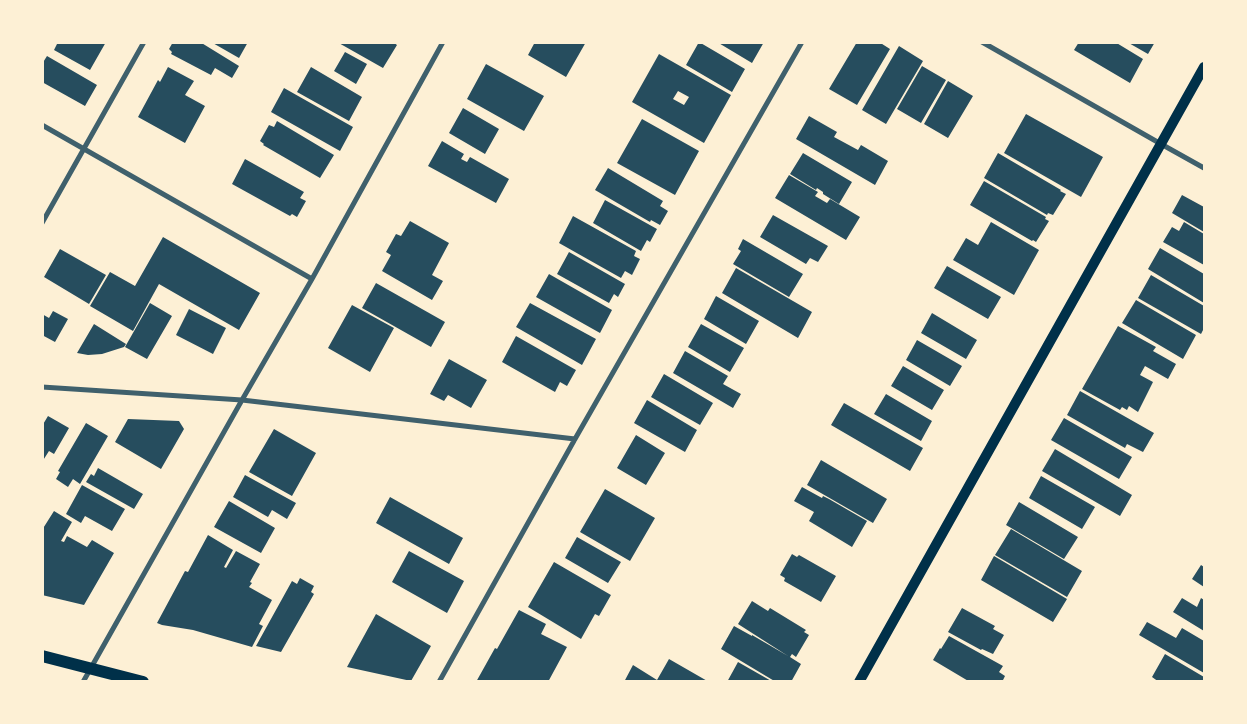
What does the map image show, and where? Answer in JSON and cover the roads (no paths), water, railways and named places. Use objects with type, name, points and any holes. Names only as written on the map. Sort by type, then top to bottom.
[{"type":"main road","points":[[859,682],[1204,67]]},
{"type":"main road","points":[[42,656],[143,682]]},
{"type":"street","points":[[42,223],[144,42]]},
{"type":"street","points":[[83,682],[312,279],[443,42]]},
{"type":"street","points":[[439,682],[575,439],[802,42]]},
{"type":"street","points":[[982,42],[1204,168]]},
{"type":"street","points":[[42,125],[312,279]]},
{"type":"street","points":[[42,387],[242,400],[575,439]]}]
